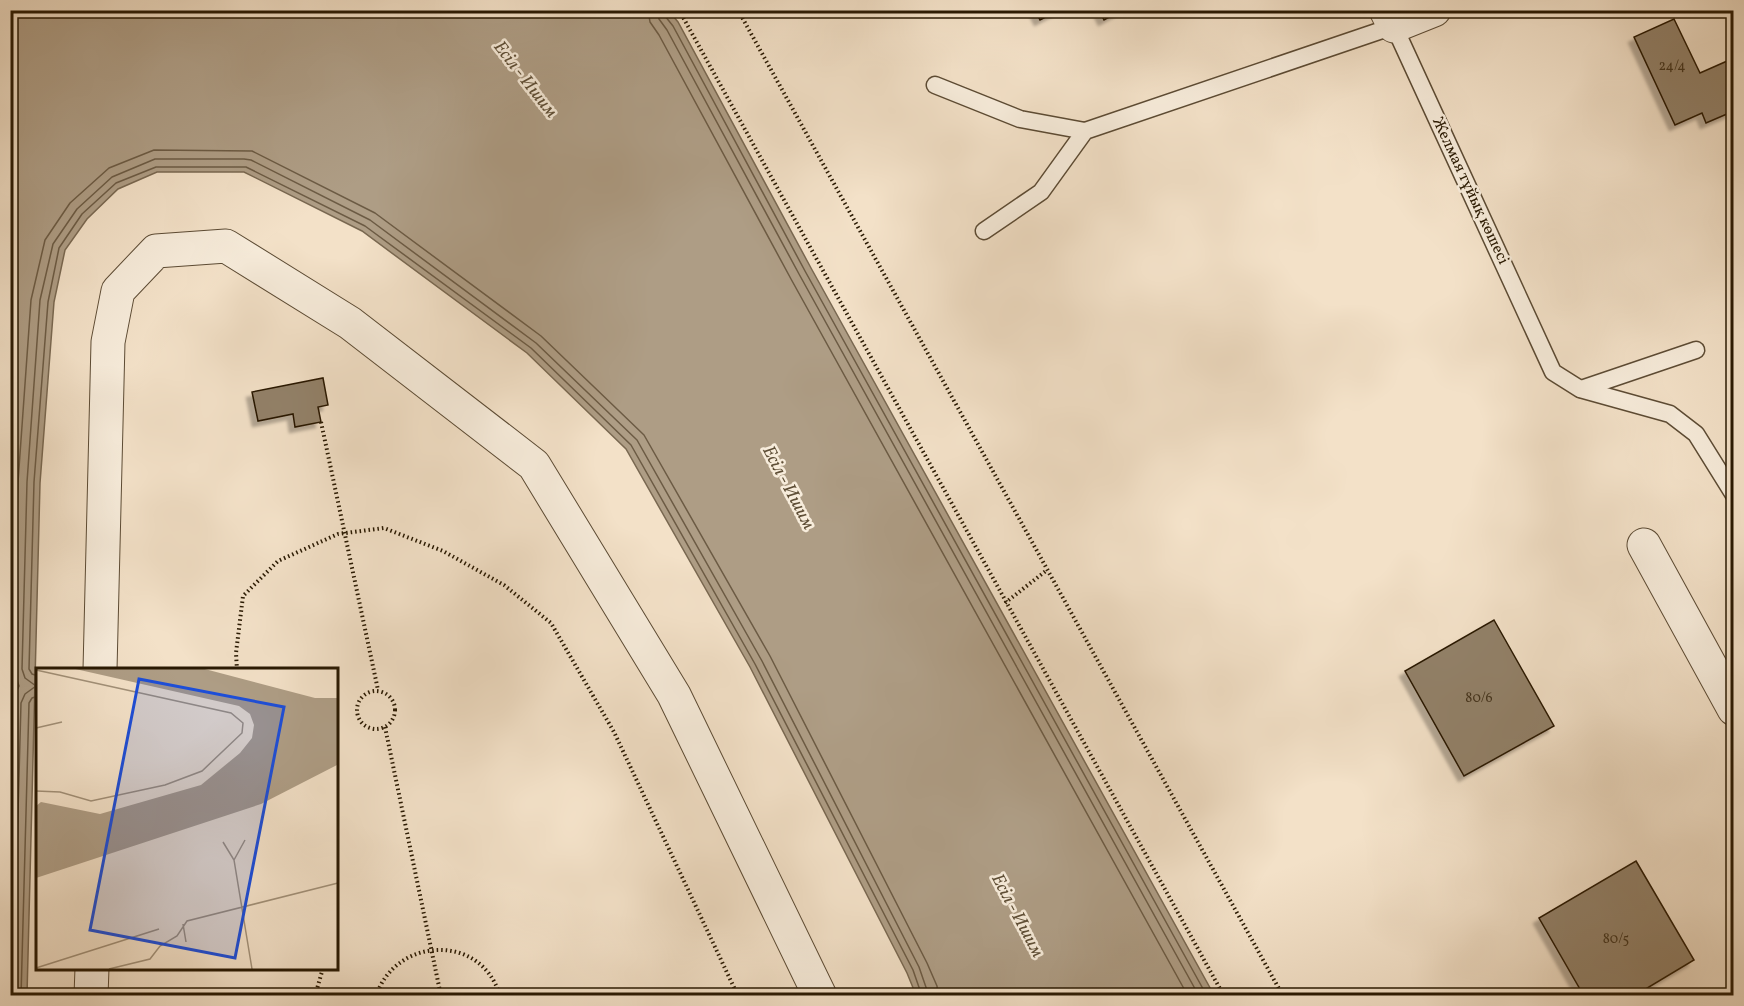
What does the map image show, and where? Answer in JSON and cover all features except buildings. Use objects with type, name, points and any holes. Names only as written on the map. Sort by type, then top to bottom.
[{"type":"street","points":[[1390,18],[1434,10]]},
{"type":"street","points":[[100,668],[108,342],[118,291],[156,251],[226,246],[350,323],[534,465],[674,695],[820,996]]},
{"type":"street","points":[[1644,545],[1734,709]]},
{"type":"street","points":[[91,996],[92,970]]},
{"type":"lane","points":[[935,85],[1020,118],[1085,131],[1390,18]]},
{"type":"lane","name":"Желмая тұйық көшесі","points":[[1390,18],[1553,372],[1580,389]]},
{"type":"lane","points":[[984,231],[1041,192],[1085,131]]},
{"type":"lane","points":[[1580,389],[1696,350]]},
{"type":"lane","points":[[1580,389],[1670,414],[1696,435],[1734,495]]},
{"type":"path","points":[[679,10],[1224,996]]},
{"type":"path","points":[[738,10],[1283,996]]},
{"type":"path","points":[[321,422],[378,690]]},
{"type":"path","points":[[237,668],[236,653],[243,596],[278,561],[338,534],[384,528],[443,551],[504,585],[550,623],[614,732],[738,996]]},
{"type":"path","points":[[1005,603],[1047,570]]},
{"type":"path","points":[[378,690],[389,695],[395,706],[394,718],[385,727],[374,730],[363,724],[356,714],[358,702],[366,692],[378,690]]},
{"type":"path","points":[[385,727],[441,996]]},
{"type":"path","points":[[376,996],[380,984],[393,967],[411,955],[431,949],[453,951],[473,959],[489,973],[500,996]]},
{"type":"path","points":[[315,996],[323,970]]},
{"type":"water","name":"Есіл - Ишим","points":[[10,11],[669,11],[678,22],[811,268],[1214,995],[916,995],[907,973],[750,667],[626,449],[527,353],[362,231],[244,172],[157,172],[118,189],[87,219],[65,250],[54,302],[40,483],[27,995],[11,995]]}]
